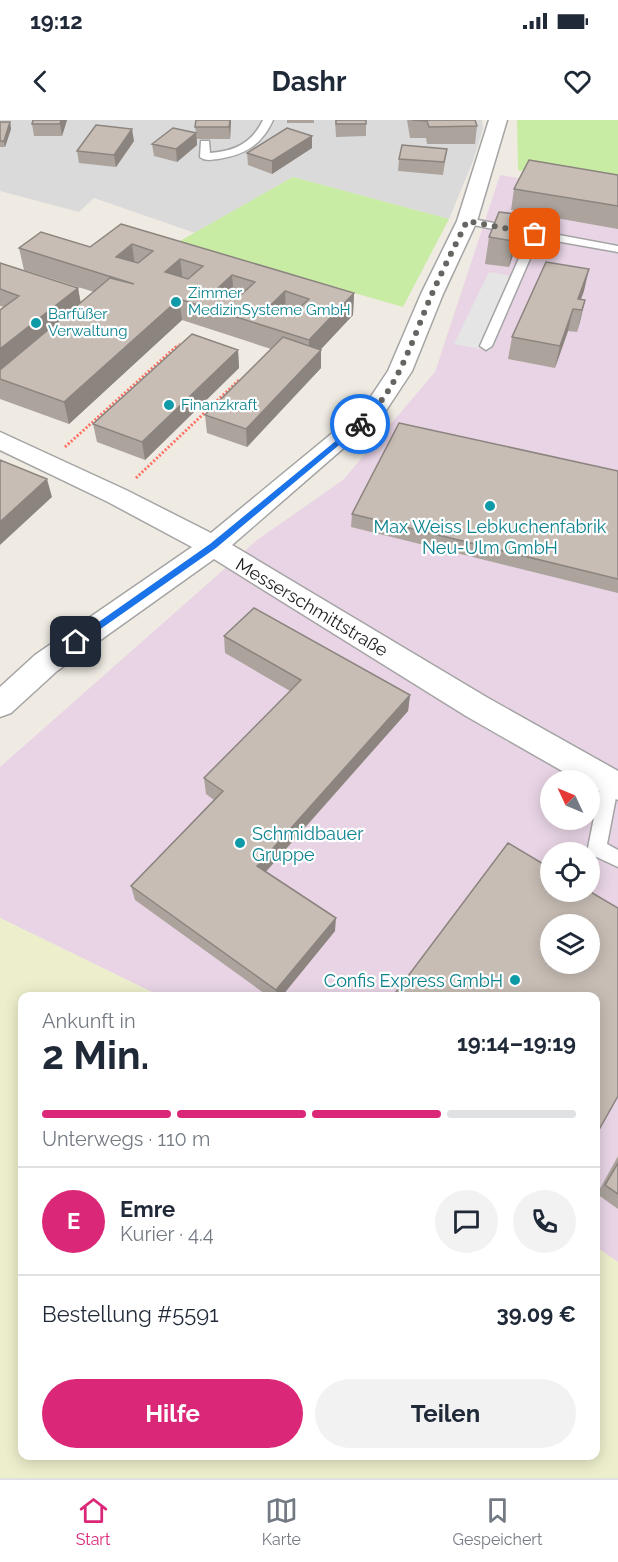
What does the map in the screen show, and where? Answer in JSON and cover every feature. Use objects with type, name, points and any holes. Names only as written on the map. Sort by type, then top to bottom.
[{"type":"street","points":[[0,705],[46,663],[213,546],[373,412],[400,371],[432,294],[467,221],[498,120]]},
{"type":"street","name":"Messerschmittstraße","points":[[0,440],[117,496],[213,546],[477,707],[614,785]]},
{"type":"lane","points":[[205,143],[205,157],[228,155],[242,150],[262,135],[268,120]]},
{"type":"lane","points":[[467,221],[618,249]]},
{"type":"lane","points":[[486,346],[535,234]]},
{"type":"lane","points":[[614,785],[597,848],[618,859]]},
{"type":"path","points":[[48,462],[181,343]]},
{"type":"path","points":[[117,496],[247,374]]},
{"type":"shaded area","points":[[0,120],[482,120],[483,129],[473,161],[449,219],[293,177],[195,233],[94,198],[79,212],[0,191]]},
{"type":"shaded area","points":[[500,175],[618,195],[618,1262],[600,1250],[600,992],[152,992],[0,918],[0,767],[257,540],[343,480],[435,372]]},
{"type":"shaded area","points":[[489,272],[522,278],[490,351],[454,344]]},
{"type":"green space","points":[[517,120],[618,120],[618,189],[518,170]]},
{"type":"green space","points":[[293,177],[449,219],[403,307],[178,242]]},
{"type":"green space","points":[[0,918],[152,992],[18,992],[18,1460],[600,1460],[600,1250],[618,1262],[618,1478],[0,1478]]},
{"type":"building","points":[[33,120],[61,120],[60,124],[32,124]]},
{"type":"building","points":[[196,120],[230,120],[229,127],[195,127]]},
{"type":"building","points":[[336,120],[366,120],[366,124],[336,124]]},
{"type":"building","points":[[412,120],[475,120],[477,126],[429,127],[427,121]]},
{"type":"building","points":[[0,122],[10,122],[4,141],[0,141]]},
{"type":"building","points":[[96,125],[132,129],[114,155],[77,151]]},
{"type":"building","points":[[173,128],[196,133],[176,149],[152,144]]},
{"type":"building","points":[[287,128],[312,136],[272,161],[247,153]]},
{"type":"building","points":[[402,145],[447,149],[444,162],[399,159]]},
{"type":"building","points":[[529,160],[618,175],[618,206],[514,189]]},
{"type":"building","points":[[499,212],[523,215],[513,241],[489,237]]},
{"type":"building","points":[[121,224],[354,293],[309,340],[179,299],[64,402],[0,379],[0,370],[110,278],[134,284],[19,248],[41,232],[90,247]],"holes":[[[132,244],[153,251],[138,263],[116,257]],[[180,259],[203,266],[188,279],[165,272]],[[232,275],[255,282],[241,295],[218,288]],[[285,291],[309,299],[295,312],[271,305]]]},
{"type":"building","points":[[546,262],[589,269],[578,299],[585,300],[582,310],[573,309],[560,346],[512,337]]},
{"type":"building","points":[[0,263],[78,288],[0,349],[0,310],[19,296],[0,289]]},
{"type":"building","points":[[192,334],[238,350],[142,442],[93,424]]},
{"type":"building","points":[[283,337],[321,350],[246,429],[205,415]]},
{"type":"building","name":"Max Weiss Lebkuchenfabrik Neu-Ulm GmbH","points":[[399,423],[618,471],[618,579],[352,514]]},
{"type":"building","points":[[0,460],[47,479],[0,522]]},
{"type":"building","name":"Schmidbauer Gruppe","points":[[254,608],[410,695],[257,866],[336,918],[276,990],[131,886],[223,791],[204,778],[301,680],[224,636]]},
{"type":"building","name":"Confis Express GmbH","points":[[508,843],[540,862],[540,902],[600,902],[600,897],[618,908],[618,1096],[600,1128],[600,992],[396,992]]},
{"type":"building","points":[[618,1163],[618,1194],[605,1185]]},
{"type":"way so far","points":[[360,424],[373,412],[400,371],[432,294],[467,221],[535,234]]},
{"type":"place","name":"Zimmer MedizinSysteme GmbH","points":[[176,302]]},
{"type":"place","name":"Barfüßer Verwaltung","points":[[36,323]]},
{"type":"place","name":"Finanzkraft","points":[[169,405]]},
{"type":"place","name":"Max Weiss Lebkuchenfabrik Neu-Ulm GmbH","points":[[490,506]]},
{"type":"place","name":"Schmidbauer Gruppe","points":[[240,843]]},
{"type":"place","name":"Confis Express GmbH","points":[[515,980]]},
{"type":"route","points":[[76,642],[213,546],[360,424]]}]
